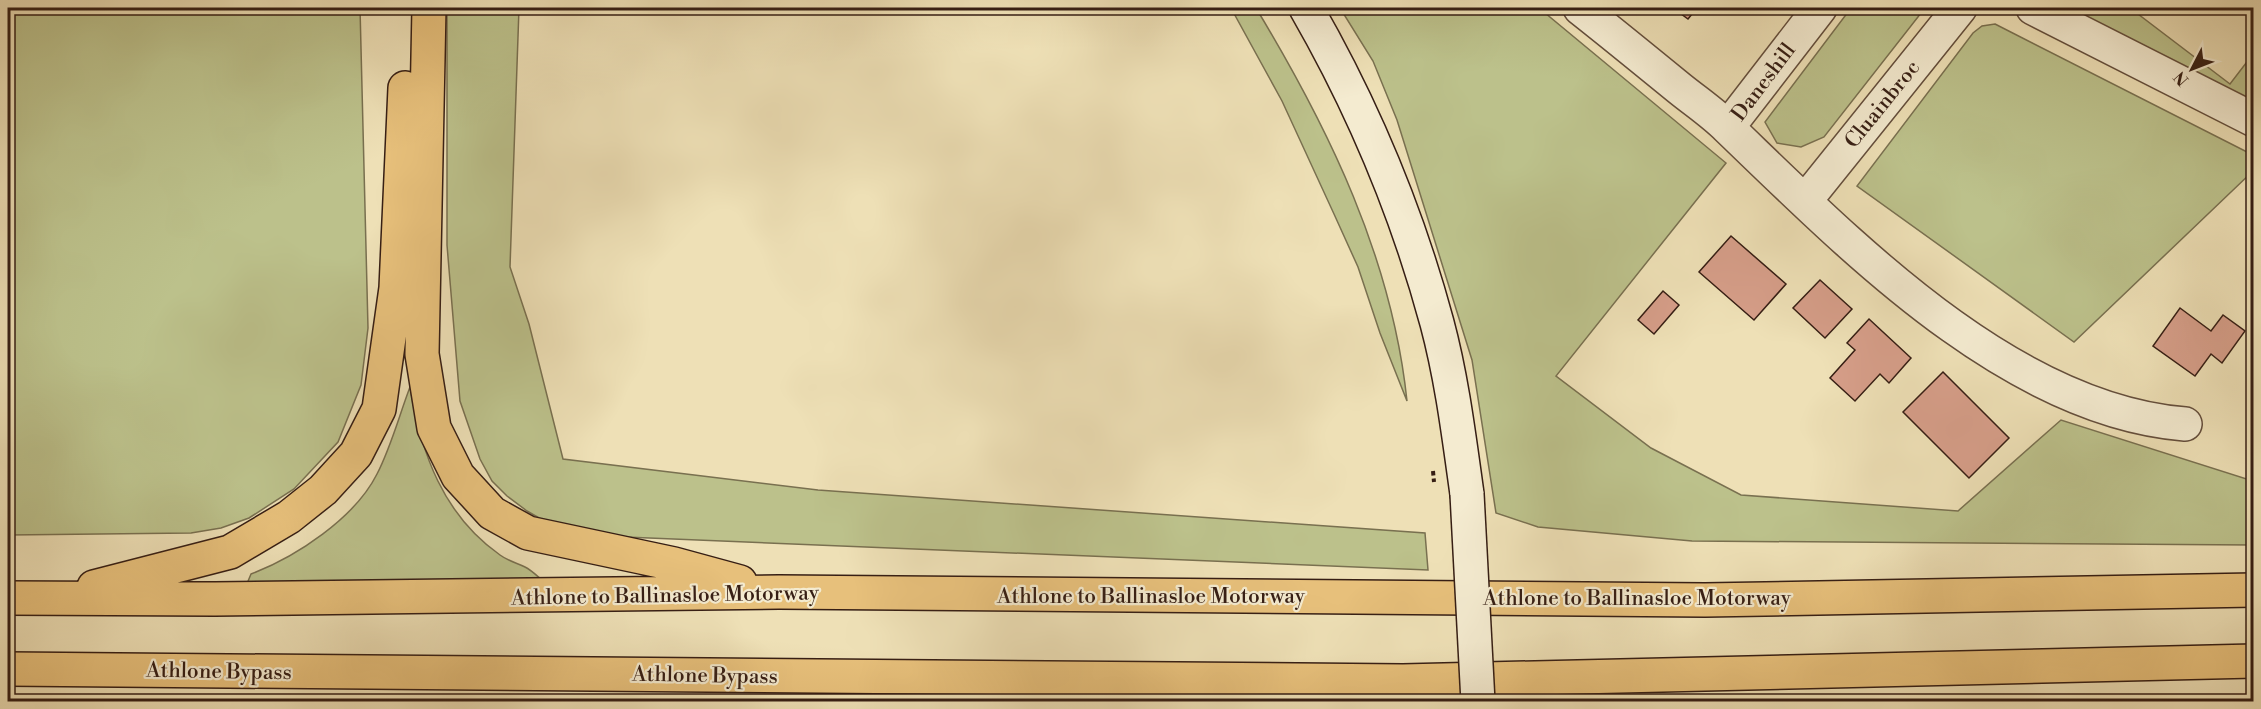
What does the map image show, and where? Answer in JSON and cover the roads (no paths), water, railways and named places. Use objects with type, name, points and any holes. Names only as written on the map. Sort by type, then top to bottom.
[{"type":"highway","points":[[8,598],[48,598],[230,552],[289,517],[323,490],[356,454],[379,409],[396,288],[408,8]]},
{"type":"highway","points":[[429,8],[422,354],[434,428],[458,476],[492,513],[528,533],[675,564],[779,592]]},
{"type":"highway","name":"Athlone to Ballinasloe Motorway","points":[[48,598],[227,599],[779,592],[1705,600],[2253,590]]},
{"type":"highway","points":[[1403,681],[2253,661]]},
{"type":"highway","name":"Athlone Bypass","points":[[8,669],[1403,681]]},
{"type":"highway","points":[[1403,681],[1521,702]]},
{"type":"street","points":[[1306,8],[1335,58],[1370,130],[1407,225],[1438,324],[1454,401],[1467,494],[1478,702]]},
{"type":"street","points":[[1580,8],[1728,127],[1805,201],[1898,283],[1968,336],[2036,378],[2104,408],[2151,421],[2185,424]]},
{"type":"street","name":"Daneshill","points":[[1728,127],[1820,8]]},
{"type":"street","name":"Cluainbroc","points":[[1805,201],[1960,8]]},
{"type":"street","points":[[2033,8],[2253,120]]}]
